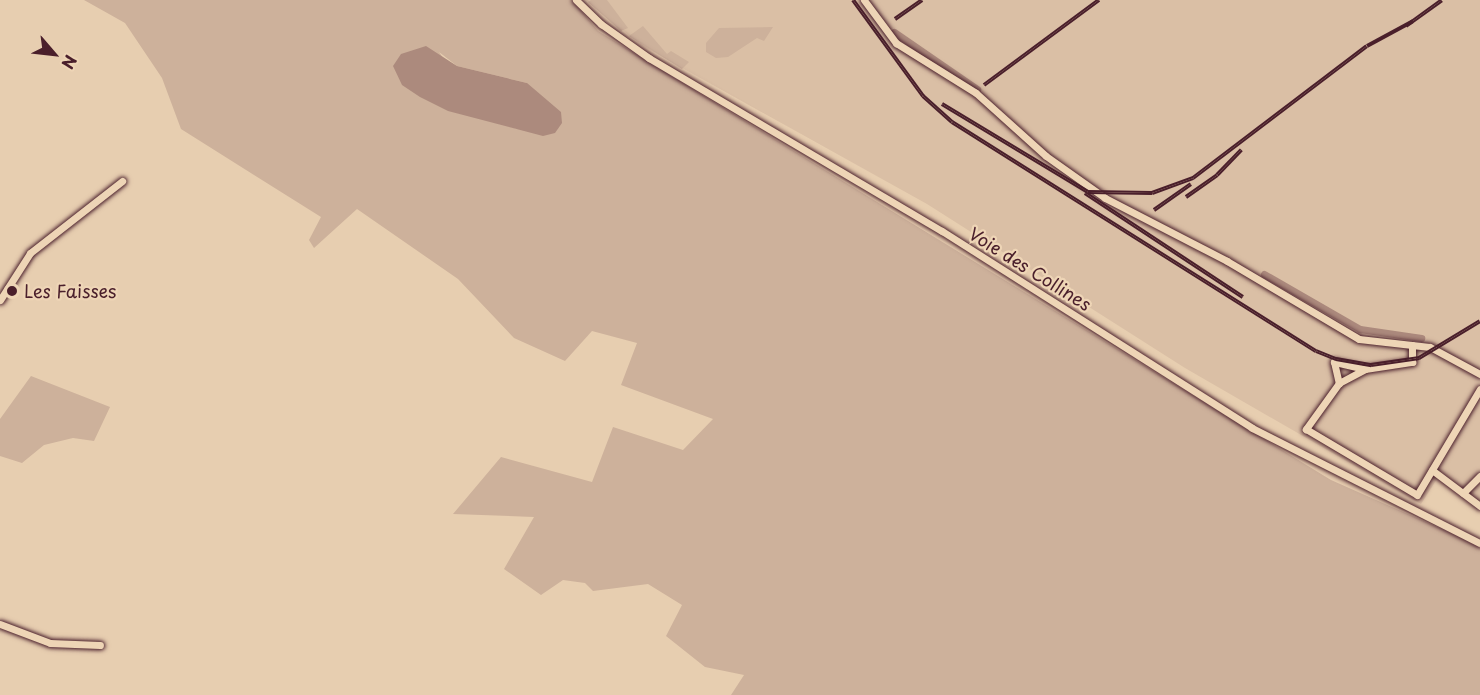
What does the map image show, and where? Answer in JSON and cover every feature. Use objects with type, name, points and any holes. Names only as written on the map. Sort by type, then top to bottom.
[{"type":"street","name":"Voie des Collines","points":[[576,0],[601,24],[649,58],[942,231],[1252,428],[1480,543]]},
{"type":"street","points":[[864,0],[896,43],[976,93],[1046,156],[1105,198],[1227,261],[1359,339],[1431,347],[1480,374]]},
{"type":"street","points":[[0,300],[30,253],[122,181]]},
{"type":"street","points":[[1412,345],[1412,362],[1365,369],[1339,383],[1306,429],[1417,495],[1480,388]]},
{"type":"street","points":[[1339,383],[1334,362],[1365,369]]},
{"type":"street","points":[[1432,470],[1480,506]]},
{"type":"street","points":[[1463,493],[1480,476]]},
{"type":"street","points":[[0,624],[50,643],[100,645]]},
{"type":"shaded area","points":[[84,0],[572,0],[598,31],[1331,480],[1480,546],[1480,695],[731,695],[744,675],[705,667],[666,636],[682,605],[648,584],[593,591],[585,583],[563,580],[541,595],[504,569],[534,517],[453,514],[501,457],[592,482],[613,427],[683,450],[713,419],[621,385],[637,343],[592,331],[565,361],[514,338],[458,279],[357,209],[314,248],[309,240],[321,217],[181,129],[162,78],[125,23]],"holes":[[[439,52],[457,66],[527,83],[517,129],[484,118]]]},
{"type":"shaded area","points":[[586,0],[1480,0],[1480,509],[1437,479],[1421,504],[1185,368],[927,204],[641,45]]},
{"type":"shaded area","points":[[607,0],[628,28],[621,31],[588,2]]},
{"type":"shaded area","points":[[643,26],[667,54],[671,51],[689,62],[682,69],[629,36]]},
{"type":"shaded area","points":[[773,27],[764,41],[757,38],[728,57],[716,58],[706,52],[706,43],[719,28]]},
{"type":"shaded area","points":[[426,46],[457,66],[527,83],[561,112],[562,123],[555,133],[543,136],[448,111],[420,97],[402,85],[393,66],[401,54]]},
{"type":"shaded area","points":[[31,376],[110,407],[94,441],[73,438],[44,445],[22,463],[0,456],[0,419]]},
{"type":"waterway","points":[[894,32],[977,89]]},
{"type":"waterway","points":[[1264,274],[1360,329],[1421,338]]},
{"type":"railway","points":[[853,0],[923,96],[952,122],[1316,351],[1336,359],[1371,365],[1419,358],[1480,321]]},
{"type":"railway","points":[[895,19],[922,0]]},
{"type":"railway","points":[[984,85],[1099,0]]},
{"type":"railway","points":[[1406,26],[1442,0]]},
{"type":"railway","points":[[942,104],[1088,192],[1152,193],[1193,178],[1367,46],[1413,21]]},
{"type":"railway","points":[[1186,197],[1217,175],[1241,150]]},
{"type":"railway","points":[[1154,210],[1191,184]]},
{"type":"railway","points":[[1085,193],[1243,297]]},
{"type":"place","name":"Les Faisses","points":[[12,291]]}]
